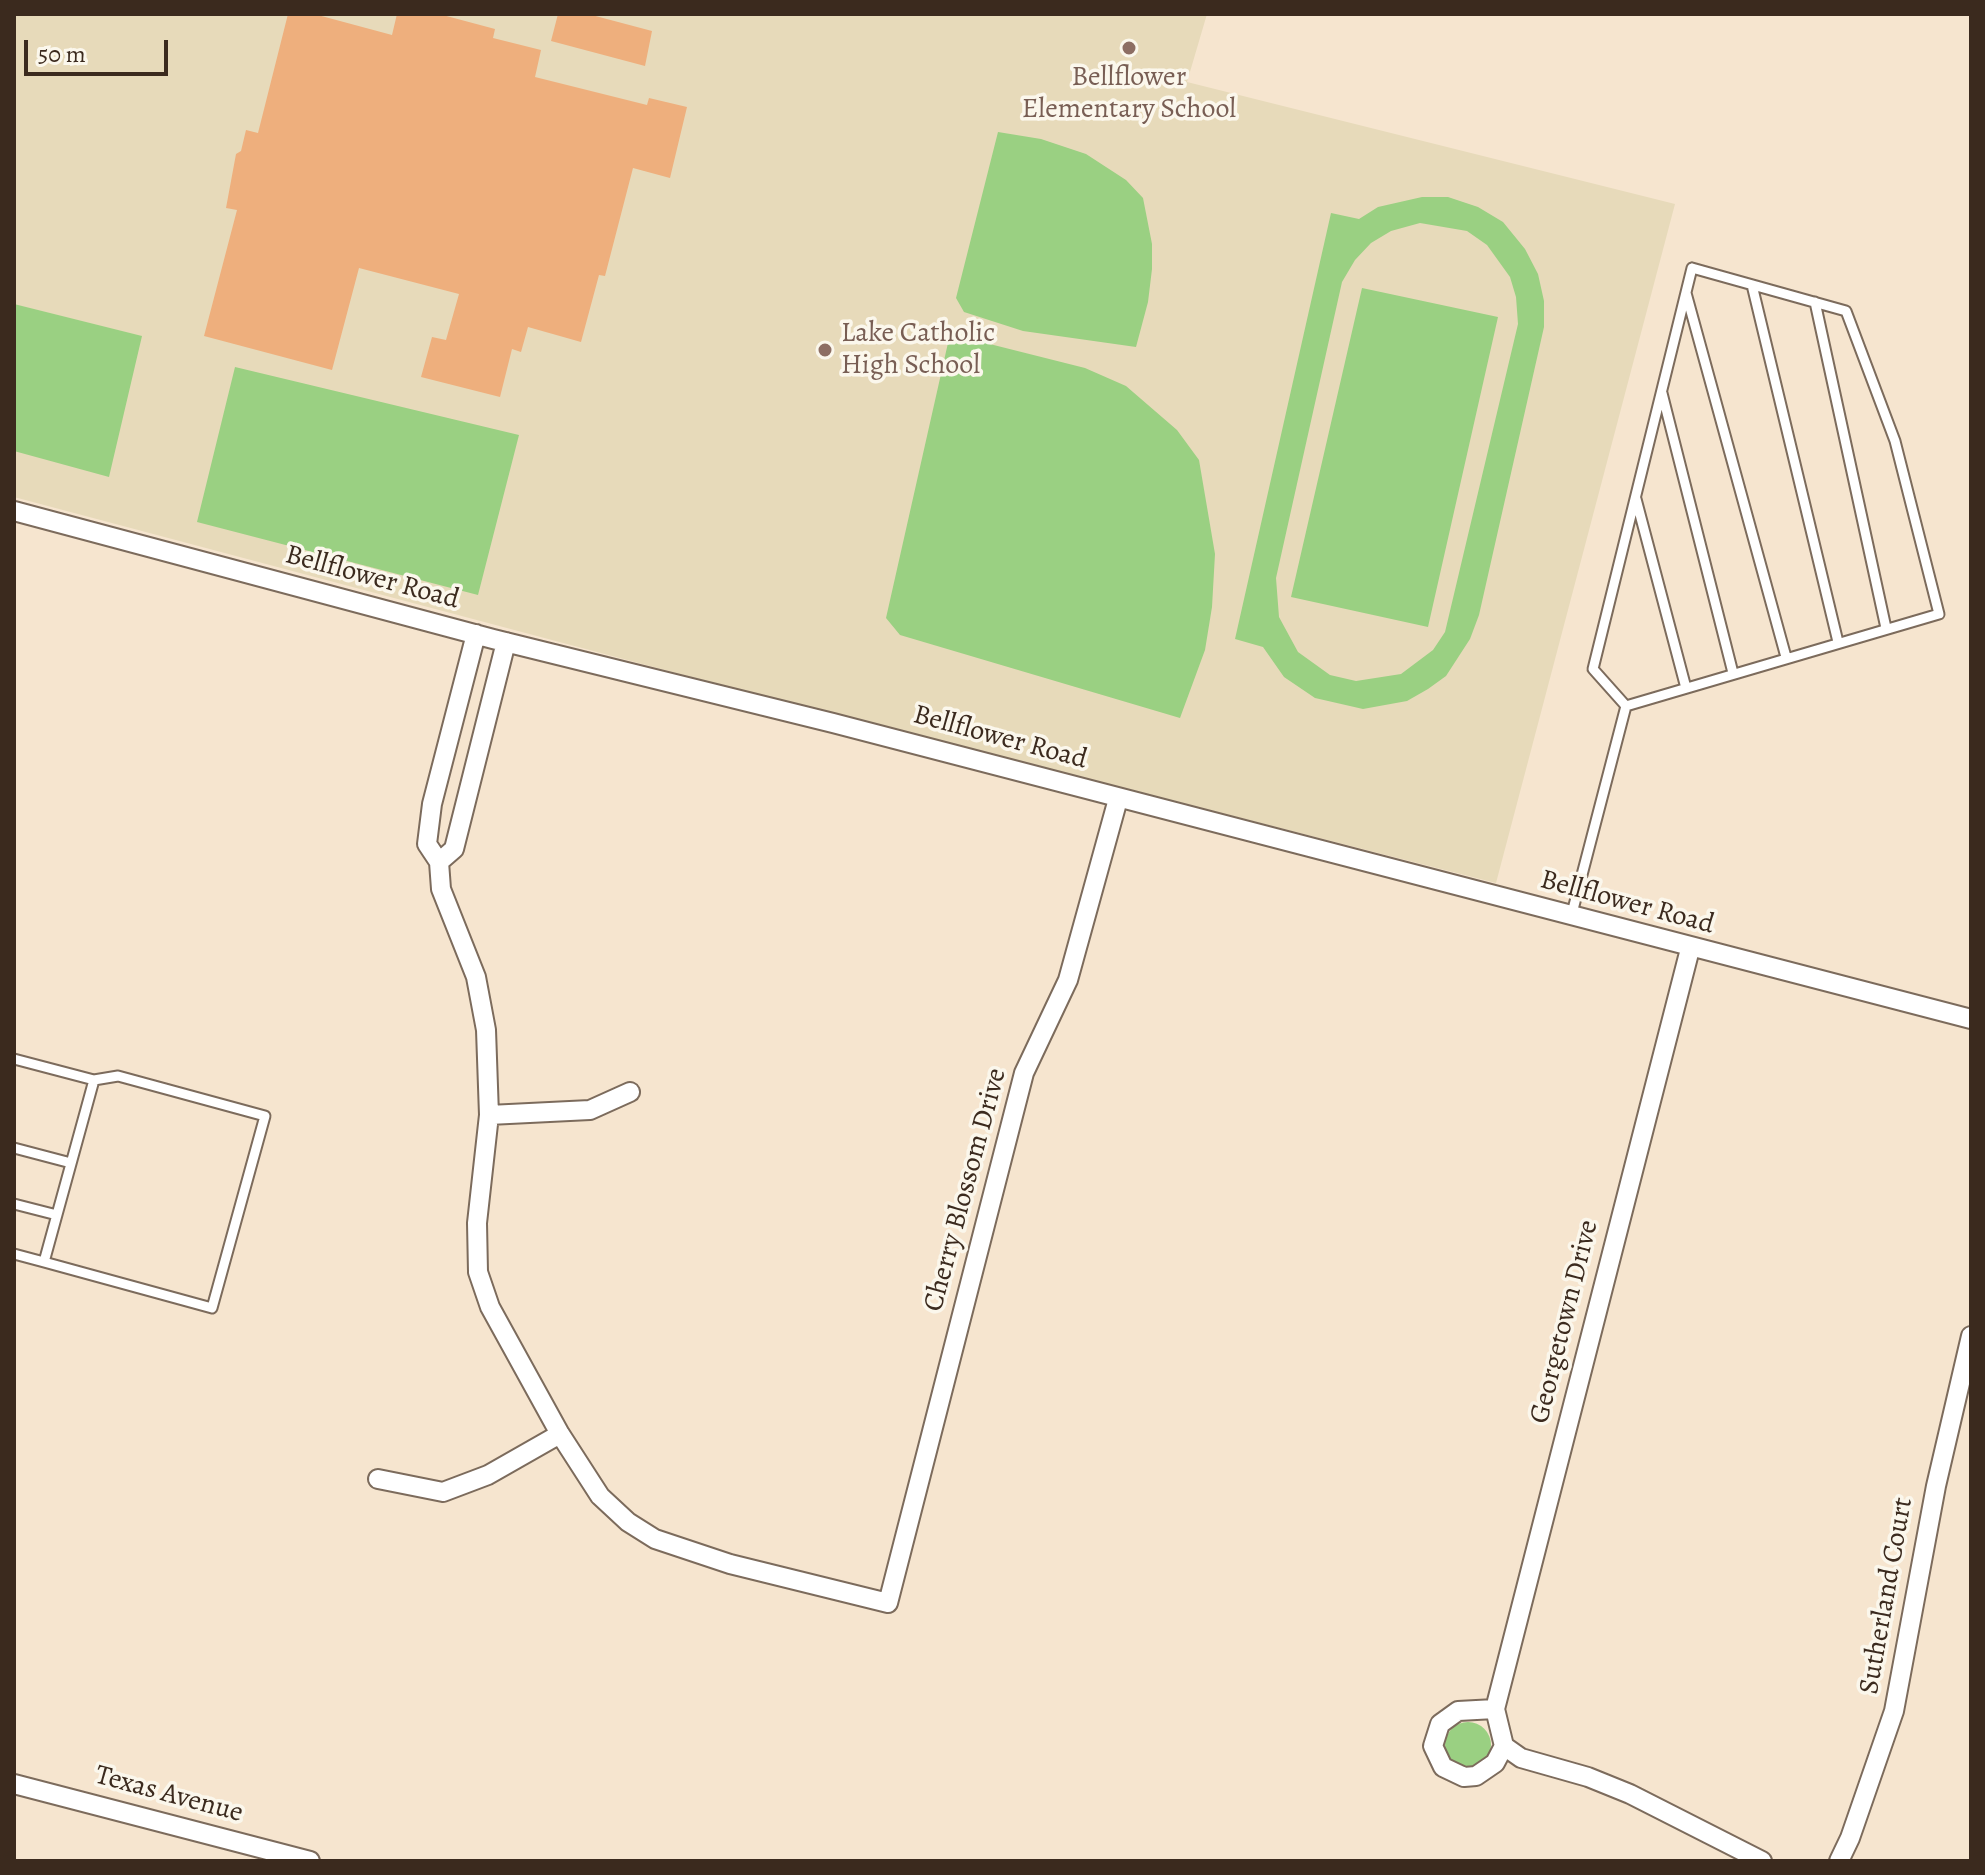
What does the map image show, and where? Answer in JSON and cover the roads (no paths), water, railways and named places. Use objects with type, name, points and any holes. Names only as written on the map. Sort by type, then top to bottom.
[{"type":"street","name":"Bellflower Road","points":[[14,511],[506,642],[1971,1019]]},
{"type":"street","points":[[378,1479],[443,1492],[488,1475],[560,1434],[490,1307],[478,1272],[477,1223],[489,1115],[483,1003],[441,889],[439,862],[427,844],[432,804],[476,634]]},
{"type":"street","points":[[439,862],[454,849],[506,642]]},
{"type":"street","name":"Cherry Blossom Drive","points":[[560,1434],[600,1496],[628,1522],[655,1539],[730,1564],[888,1603],[1024,1073],[1068,980],[1118,799]]},
{"type":"street","name":"Georgetown Drive","points":[[1504,1746],[1495,1709],[1690,949]]},
{"type":"street","points":[[489,1115],[590,1110],[630,1092]]},
{"type":"street","name":"Sutherland Court","points":[[1839,1861],[1850,1838],[1894,1711],[1936,1486],[1971,1336]]},
{"type":"street","points":[[1495,1709],[1458,1711],[1448,1715],[1435,1734],[1433,1746],[1443,1767],[1464,1777],[1486,1771],[1504,1746],[1521,1758],[1588,1777],[1630,1794],[1762,1861]]},
{"type":"street","name":"Texas Avenue","points":[[14,1784],[310,1861]]},
{"type":"lane","points":[[1692,268],[1846,311],[1895,441],[1939,614],[1626,706],[1593,669],[1692,268]]},
{"type":"lane","points":[[1752,285],[1838,642]]},
{"type":"lane","points":[[1686,292],[1786,657]]},
{"type":"lane","points":[[1815,302],[1886,628]]},
{"type":"lane","points":[[1661,392],[1733,673]]},
{"type":"lane","points":[[1635,496],[1686,688]]},
{"type":"lane","points":[[1571,917],[1626,706]]},
{"type":"lane","points":[[14,1059],[94,1080],[118,1076],[265,1116],[212,1308],[14,1254]]},
{"type":"lane","points":[[44,1262],[94,1080]]},
{"type":"lane","points":[[14,1148],[71,1163]]},
{"type":"lane","points":[[14,1204],[57,1215]]},
{"type":"place","name":"Bellflower Elementary School","points":[[1129,48]]},
{"type":"place","name":"Lake Catholic High School","points":[[825,350]]}]
